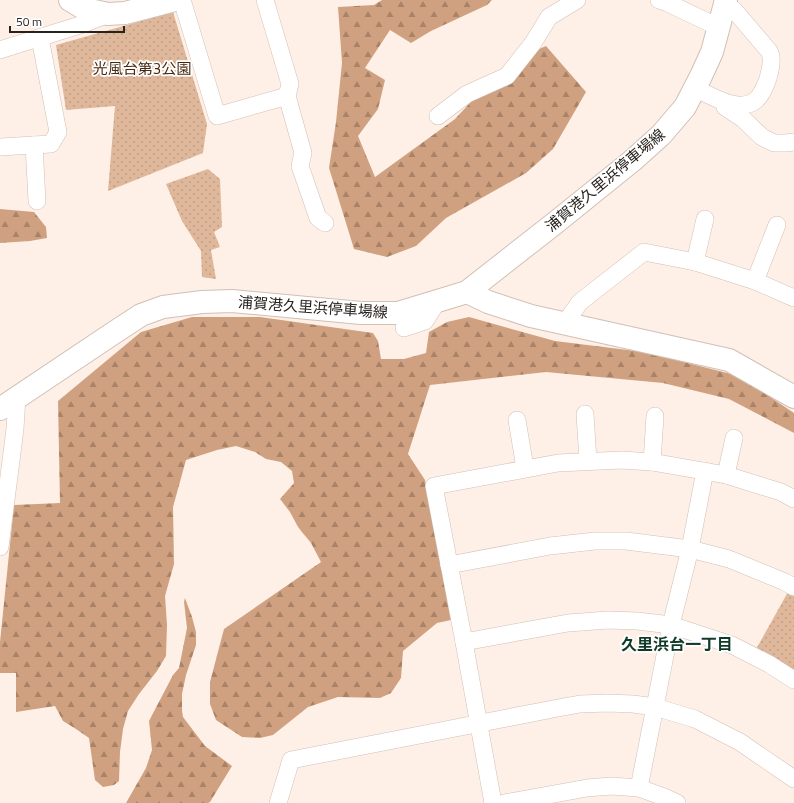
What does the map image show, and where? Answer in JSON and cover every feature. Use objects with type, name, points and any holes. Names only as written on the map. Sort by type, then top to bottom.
[{"type":"main road","points":[[70,0],[85,9],[108,14],[125,13],[176,0]]},
{"type":"main road","name":"浦賀港久里浜停車場線","points":[[8,403],[141,315],[163,307],[202,302],[232,301],[361,313],[398,313],[467,292],[632,161],[661,135],[684,107],[695,88],[712,52],[726,3]]},
{"type":"main road","points":[[467,292],[488,302],[531,316],[729,360],[794,397]]},
{"type":"street","points":[[182,0],[217,116],[287,96]]},
{"type":"street","points":[[265,0],[290,84],[287,96],[303,153],[300,166],[318,218],[325,223]]},
{"type":"street","points":[[438,116],[467,94],[506,76],[533,43],[549,17],[576,0]]},
{"type":"street","points":[[659,0],[718,27]]},
{"type":"street","points":[[695,88],[725,102],[738,106],[745,105],[755,101],[761,94],[769,76],[771,57],[769,51],[734,10],[726,3]]},
{"type":"street","points":[[0,50],[80,25],[108,14]]},
{"type":"street","points":[[0,147],[51,144],[58,132],[40,38]]},
{"type":"street","points":[[725,102],[725,107],[743,119],[762,137],[774,143],[794,142]]},
{"type":"street","points":[[34,145],[37,201]]},
{"type":"street","points":[[695,262],[705,219]]},
{"type":"street","points":[[755,281],[777,225]]},
{"type":"street","points":[[565,323],[580,302],[644,252],[695,262],[755,281],[794,298]]},
{"type":"street","points":[[404,328],[425,321],[437,302]]},
{"type":"street","points":[[0,547],[15,429],[8,403]]},
{"type":"street","points":[[584,414],[588,461]]},
{"type":"street","points":[[652,462],[655,416]]},
{"type":"street","points":[[517,420],[525,468]]},
{"type":"street","points":[[726,475],[734,438]]},
{"type":"street","points":[[493,803],[434,486],[558,463],[622,460],[652,462],[726,475],[781,492],[794,499]]},
{"type":"street","points":[[639,788],[671,624],[690,548],[705,471]]},
{"type":"street","points":[[449,565],[550,546],[595,541],[626,541],[690,548],[729,559],[794,587]]},
{"type":"street","points":[[464,642],[568,623],[608,620],[671,624],[732,645],[770,664],[794,680]]},
{"type":"street","points":[[278,803],[291,760],[580,704],[607,702],[655,707],[695,719],[740,742],[794,779]]},
{"type":"street","points":[[504,803],[587,788],[611,786],[639,788],[677,803]]},
{"type":"green space","points":[[382,0],[492,0],[487,5],[431,31],[411,43],[390,30],[365,68],[385,80],[378,109],[358,136],[375,177],[455,119],[508,62],[546,46],[586,92],[553,149],[526,173],[446,218],[416,246],[387,257],[354,249],[329,168],[336,122],[342,63],[338,7],[374,5]]},
{"type":"green space","name":"光風台第3公園","points":[[173,12],[207,124],[203,153],[108,191],[115,106],[66,110],[56,45]]},
{"type":"green space","points":[[208,169],[220,179],[222,227],[214,232],[220,247],[211,250],[216,279],[202,277],[201,251],[182,221],[166,184]]},
{"type":"green space","points":[[0,209],[34,212],[46,227],[47,238],[0,243]]},
{"type":"green space","points":[[192,317],[260,317],[373,333],[378,341],[381,359],[404,359],[426,353],[429,332],[447,322],[469,317],[555,341],[644,352],[739,376],[794,413],[794,433],[729,399],[663,383],[546,372],[430,385],[408,454],[425,480],[451,620],[437,623],[403,651],[401,678],[391,693],[380,698],[338,697],[308,707],[273,735],[260,738],[242,737],[216,720],[210,704],[210,682],[224,629],[321,562],[311,543],[298,527],[290,512],[280,499],[294,483],[292,471],[281,462],[266,459],[255,452],[236,446],[217,450],[186,460],[173,507],[174,564],[165,596],[167,625],[166,656],[128,711],[123,729],[120,752],[119,781],[114,785],[103,787],[95,780],[89,738],[63,721],[55,706],[16,712],[16,673],[0,673],[0,642],[14,505],[60,503],[58,401],[141,332]]},
{"type":"green space","points":[[788,592],[794,596],[794,674],[755,651]]},
{"type":"green space","points":[[185,598],[196,632],[196,645],[186,675],[182,694],[183,717],[205,746],[232,766],[208,803],[126,803],[146,768],[152,750],[149,721],[173,675],[179,668],[187,628],[184,602]]},
{"type":"district","name":"久里浜台一丁目","points":[[677,644]]}]
